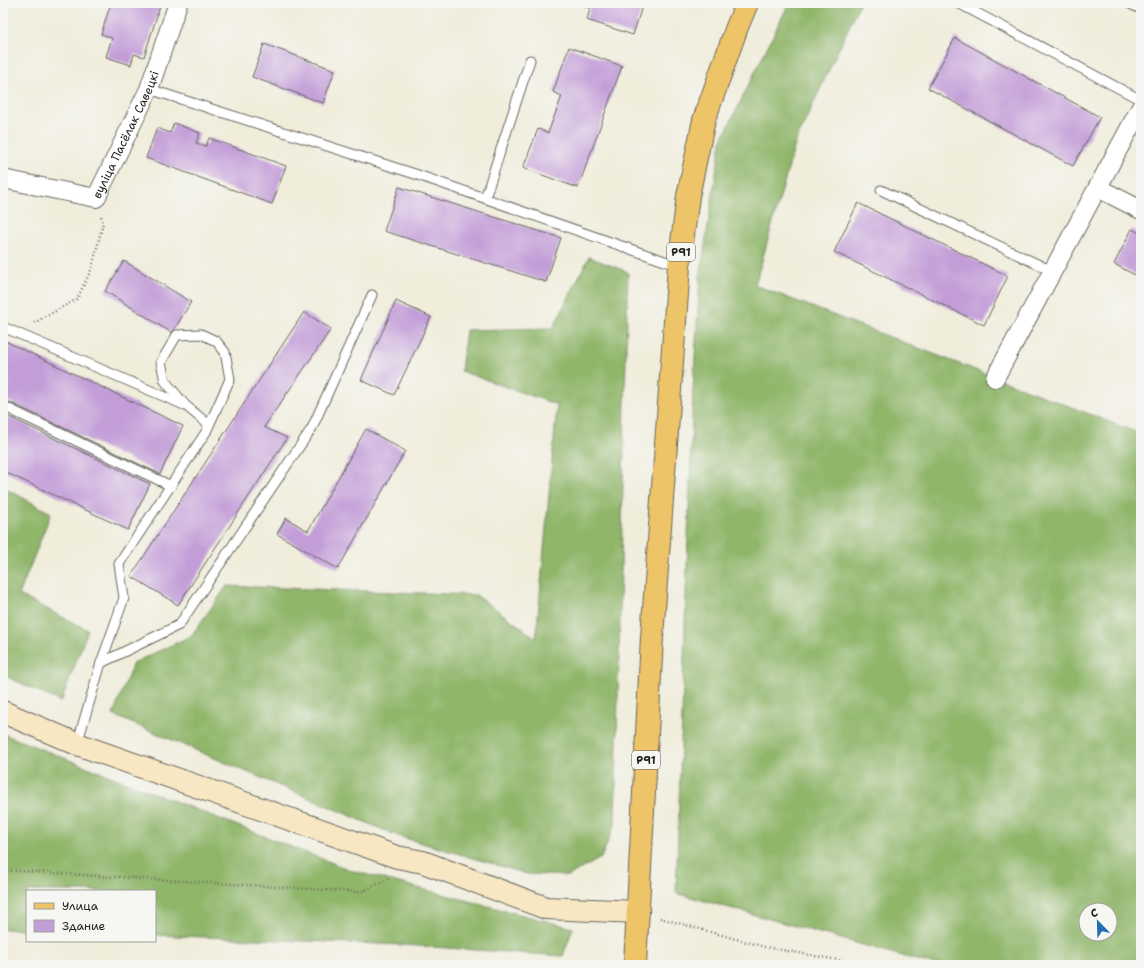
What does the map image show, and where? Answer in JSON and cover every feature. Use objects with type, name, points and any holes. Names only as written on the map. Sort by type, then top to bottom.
[{"type":"main road","name":"Р91","points":[[635,965],[652,637],[679,266],[688,196],[704,120],[747,3]]},
{"type":"street","name":"вуліца Пасёлак Савецкі","points":[[3,179],[96,198],[149,89],[178,3]]},
{"type":"street","points":[[995,378],[1141,107]]},
{"type":"street","points":[[1098,188],[1141,210]]},
{"type":"street","points":[[3,712],[77,744],[397,857],[423,862],[546,908],[638,912]]},
{"type":"lane","points":[[958,3],[1141,100]]},
{"type":"lane","points":[[1128,3],[1141,9]]},
{"type":"lane","points":[[485,198],[530,60]]},
{"type":"lane","points":[[149,89],[416,174],[679,266]]},
{"type":"lane","points":[[881,190],[1052,271]]},
{"type":"lane","points":[[101,663],[179,625],[312,428],[372,295]]},
{"type":"lane","points":[[3,327],[185,405]]},
{"type":"lane","points":[[77,744],[101,663],[124,598],[119,564],[206,432],[230,379],[225,352],[216,341],[201,334],[177,335],[162,362],[165,381],[185,405],[209,425]]},
{"type":"lane","points":[[3,406],[171,486]]},
{"type":"path","points":[[15,333],[77,299],[92,268],[103,223],[96,198]]},
{"type":"path","points":[[3,870],[361,892],[423,862]]},
{"type":"path","points":[[638,912],[765,947],[849,962],[858,965]]},
{"type":"green space","points":[[789,3],[860,3],[796,141],[755,285],[1141,434],[1141,965],[935,965],[676,893],[693,389],[700,277],[721,141]]},
{"type":"green space","points":[[589,257],[628,272],[615,825],[601,858],[568,876],[527,874],[398,836],[113,715],[133,663],[191,636],[227,586],[476,595],[536,638],[557,405],[461,371],[466,330],[553,328]]},
{"type":"green space","points":[[3,487],[51,513],[19,595],[88,630],[61,702],[3,675]]},
{"type":"green space","points":[[3,734],[353,871],[573,928],[563,956],[403,945],[156,935],[156,890],[26,890],[26,930],[3,929]]},
{"type":"building","points":[[111,3],[161,3],[144,57],[134,54],[131,65],[106,57],[112,38],[101,34]]},
{"type":"building","points":[[574,3],[643,3],[633,35],[587,20],[590,8]]},
{"type":"building","points":[[955,38],[1100,117],[1073,166],[928,88]]},
{"type":"building","points":[[264,44],[335,70],[323,103],[252,77]]},
{"type":"building","points":[[569,47],[622,66],[578,188],[523,168],[538,129],[548,133],[562,96],[553,92]]},
{"type":"building","points":[[174,123],[200,133],[196,143],[206,146],[209,138],[286,166],[272,204],[146,158],[157,128],[170,133]]},
{"type":"building","points":[[399,187],[561,238],[546,282],[384,231]]},
{"type":"building","points":[[858,203],[1008,276],[984,325],[834,252]]},
{"type":"building","points":[[1132,229],[1141,234],[1141,278],[1114,264]]},
{"type":"building","points":[[124,261],[191,302],[172,333],[105,291]]},
{"type":"building","points":[[396,301],[431,317],[394,395],[361,380]]},
{"type":"building","points":[[304,312],[331,329],[264,427],[287,438],[178,605],[131,576]]},
{"type":"building","points":[[3,340],[183,426],[160,474],[3,399]]},
{"type":"building","points":[[3,414],[150,484],[128,530],[3,471]]},
{"type":"building","points":[[366,429],[405,451],[338,569],[277,534],[286,518],[308,531]]}]
